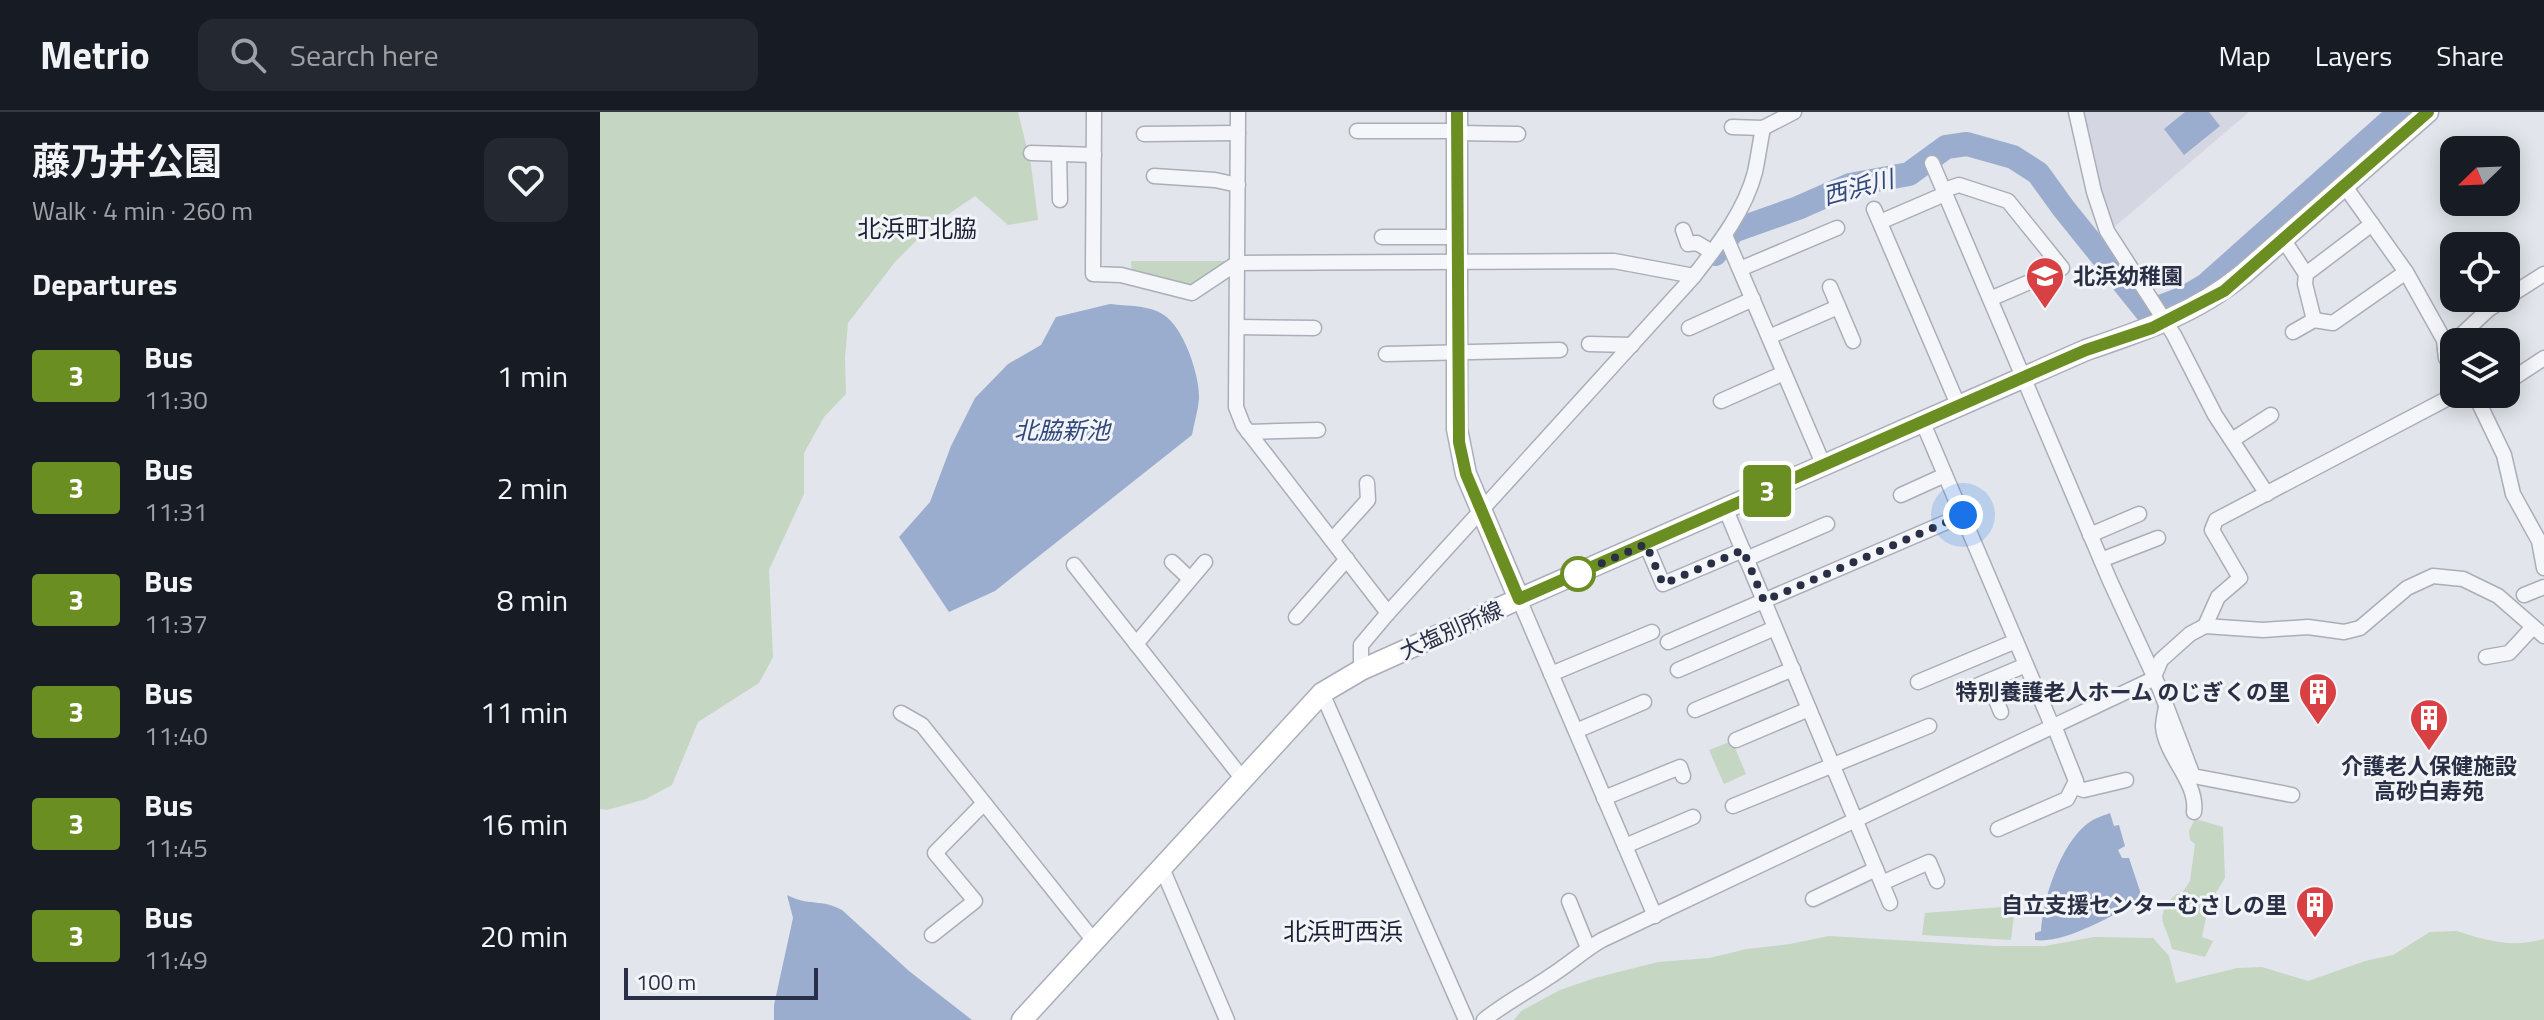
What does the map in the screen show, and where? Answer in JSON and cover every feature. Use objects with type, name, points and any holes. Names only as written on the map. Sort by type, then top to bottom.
[{"type":"main road","name":"大塩別所線","points":[[1022,1020],[1322,693],[1361,670],[1519,599],[2224,291],[2428,112]]},
{"type":"main road","points":[[1457,125],[1459,442],[1466,474],[1519,599]]},
{"type":"street","points":[[1094,112],[1093,274],[1121,275],[1192,293],[1237,263],[1614,261],[1694,276]]},
{"type":"street","points":[[1238,112],[1236,407],[1248,432],[1388,613]]},
{"type":"street","points":[[1732,127],[1763,128],[1794,112]]},
{"type":"street","points":[[2076,112],[2094,192],[2107,231],[2163,318],[2215,415],[2267,494]]},
{"type":"street","points":[[1357,131],[1457,125],[1518,134]]},
{"type":"street","points":[[1361,670],[1361,645],[1694,276],[1725,235],[1754,174],[1763,128]]},
{"type":"street","points":[[1144,134],[1238,133]]},
{"type":"street","points":[[1031,153],[1094,155]]},
{"type":"street","points":[[1059,154],[1060,200]]},
{"type":"street","points":[[1932,163],[2193,776],[2292,795]]},
{"type":"street","points":[[1154,176],[1215,180],[1238,185]]},
{"type":"street","points":[[1959,407],[1877,216],[1959,185],[2008,201],[2064,271],[1990,299]]},
{"type":"street","points":[[2344,185],[2406,272],[2440,333]]},
{"type":"street","points":[[2306,274],[2372,224]]},
{"type":"street","points":[[1740,269],[1837,228]]},
{"type":"street","points":[[1683,230],[1688,244],[1697,243],[1712,252]]},
{"type":"street","points":[[1725,235],[1824,466]]},
{"type":"street","points":[[1382,237],[1457,237]]},
{"type":"street","points":[[2283,239],[2306,274],[2305,284],[2314,320]]},
{"type":"street","points":[[2293,332],[2314,320],[2333,323],[2406,272]]},
{"type":"street","points":[[2520,289],[2544,274]]},
{"type":"street","points":[[1830,287],[1853,341]]},
{"type":"street","points":[[1689,328],[1753,299]]},
{"type":"street","points":[[1769,337],[1838,307]]},
{"type":"street","points":[[2469,328],[2486,312]]},
{"type":"street","points":[[1237,327],[1314,328]]},
{"type":"street","points":[[1589,344],[1632,345]]},
{"type":"street","points":[[1386,354],[1560,350]]},
{"type":"street","points":[[2520,374],[2544,358]]},
{"type":"street","points":[[1721,401],[1784,373]]},
{"type":"street","points":[[2205,626],[2218,597],[2240,578],[2212,530],[2216,520],[2440,402]]},
{"type":"street","points":[[2484,408],[2504,455],[2513,494],[2539,541],[2544,568]]},
{"type":"street","points":[[2232,440],[2271,415]]},
{"type":"street","points":[[1923,423],[2076,781],[2067,799],[1998,829]]},
{"type":"street","points":[[1248,432],[1318,430]]},
{"type":"street","points":[[1901,495],[1945,475]]},
{"type":"street","points":[[1332,540],[1368,500],[1367,483]]},
{"type":"street","points":[[1726,510],[1890,903]]},
{"type":"street","points":[[2090,535],[2139,514]]},
{"type":"street","points":[[1668,642],[1963,515]]},
{"type":"street","points":[[1646,544],[1663,584],[1745,555],[1804,527],[1827,524]]},
{"type":"street","points":[[2101,560],[2158,538]]},
{"type":"street","points":[[1296,617],[1347,559]]},
{"type":"street","points":[[1172,562],[1192,584]]},
{"type":"street","points":[[1136,644],[1192,584],[1205,562]]},
{"type":"street","points":[[1074,565],[1242,778]]},
{"type":"street","points":[[1484,1020],[1588,948],[2153,679],[2161,660],[2190,634],[2205,626],[2263,630],[2308,627],[2344,632],[2360,628],[2407,588],[2433,576],[2463,579],[2498,596],[2539,631],[2509,653],[2486,657]]},
{"type":"street","points":[[2524,595],[2544,587]]},
{"type":"street","points":[[1519,599],[1655,916]]},
{"type":"street","points":[[1678,670],[1775,628]]},
{"type":"street","points":[[1551,674],[1652,632]]},
{"type":"street","points":[[1918,682],[2016,641]]},
{"type":"street","points":[[1962,692],[2026,665]]},
{"type":"street","points":[[1695,710],[1793,669]]},
{"type":"street","points":[[1988,681],[2001,712]]},
{"type":"street","points":[[1322,693],[1466,1020]]},
{"type":"street","points":[[1576,731],[1644,702]]},
{"type":"street","points":[[2166,707],[2163,727],[2191,790],[2194,812]]},
{"type":"street","points":[[1736,740],[1809,709]]},
{"type":"street","points":[[901,713],[922,725],[1094,941]]},
{"type":"street","points":[[1733,806],[1929,726]]},
{"type":"street","points":[[1604,798],[1680,767],[1683,776]]},
{"type":"street","points":[[2075,787],[2084,790],[2126,780]]},
{"type":"street","points":[[932,935],[975,901],[935,853],[984,803]]},
{"type":"street","points":[[1625,846],[1693,817]]},
{"type":"street","points":[[1813,899],[1929,862],[1937,881]]},
{"type":"street","points":[[1162,868],[1226,1020]]},
{"type":"street","points":[[1569,901],[1588,948]]},
{"type":"shaded area","points":[[2081,112],[2249,112],[2112,229],[2098,187]]},
{"type":"green space","points":[[600,112],[1018,112],[1031,165],[1038,220],[1008,225],[975,196],[931,226],[895,262],[848,323],[846,394],[824,417],[804,453],[804,494],[769,570],[773,657],[759,683],[698,722],[672,785],[646,799],[607,810],[600,809]]},
{"type":"green space","points":[[1131,261],[1229,261],[1194,288],[1132,272]]},
{"type":"green space","points":[[1732,741],[1746,774],[1724,784],[1709,750]]},
{"type":"green space","points":[[2195,819],[2223,827],[2225,878],[2209,904],[2202,937],[2213,941],[2205,957],[2172,949],[2163,920],[2164,909],[2190,881],[2195,844],[2190,840],[2189,831]]},
{"type":"green space","points":[[2015,906],[2011,940],[1922,935],[1925,913]]},
{"type":"green space","points":[[2457,931],[2500,942],[2521,943],[2544,939],[2544,1020],[1514,1020],[1521,1011],[1560,990],[1595,978],[1658,962],[1709,958],[1829,936],[1995,946],[2045,946],[2094,937],[2153,938],[2169,956],[2176,983],[2237,968],[2262,967],[2308,981],[2365,961],[2393,955],[2430,932]]},
{"type":"water","points":[[2185,112],[2209,112],[2220,126],[2184,155],[2164,129]]},
{"type":"water","name":"北脇新池","points":[[1110,304],[1152,309],[1164,315],[1178,330],[1194,366],[1199,389],[1192,435],[995,591],[949,612],[899,537],[930,502],[951,446],[975,398],[1008,364],[1041,345],[1056,317]]},
{"type":"water","points":[[2110,813],[2114,826],[2119,825],[2125,846],[2118,850],[2122,858],[2129,858],[2142,897],[2137,903],[2073,933],[2060,938],[2035,940],[2035,933],[2041,931],[2045,904],[2055,873],[2069,845],[2087,824]]},
{"type":"water","points":[[787,895],[842,910],[909,971],[972,1020],[774,1020],[774,1005],[793,918]]},
{"type":"waterway","name":"西浜川","points":[[1715,254],[1733,231],[1850,185],[1909,174],[1946,147],[1967,144],[2013,157],[2038,173],[2147,312],[2184,298],[2206,285],[2400,112]]},
{"type":"bus line","name":"3","points":[[1457,112],[1457,429],[1466,474],[1519,599],[2086,350],[2152,328],[2204,303],[2224,291],[2428,112]]},
{"type":"place","name":"北浜幼稚園","points":[[2045,310]]},
{"type":"place","name":"特別養護老人ホーム のじぎくの里","points":[[2318,726]]},
{"type":"place","name":"介護老人保健施設 高砂白寿苑","points":[[2429,752]]},
{"type":"place","name":"自立支援センターむさしの里","points":[[2315,939]]},
{"type":"district","name":"北浜町北脇","points":[[917,228]]},
{"type":"district","name":"北浜町西浜","points":[[1343,931]]},
{"type":"route","points":[[1578,574],[1570,577],[1646,544],[1663,584],[1743,550],[1764,601],[1963,515]]}]
